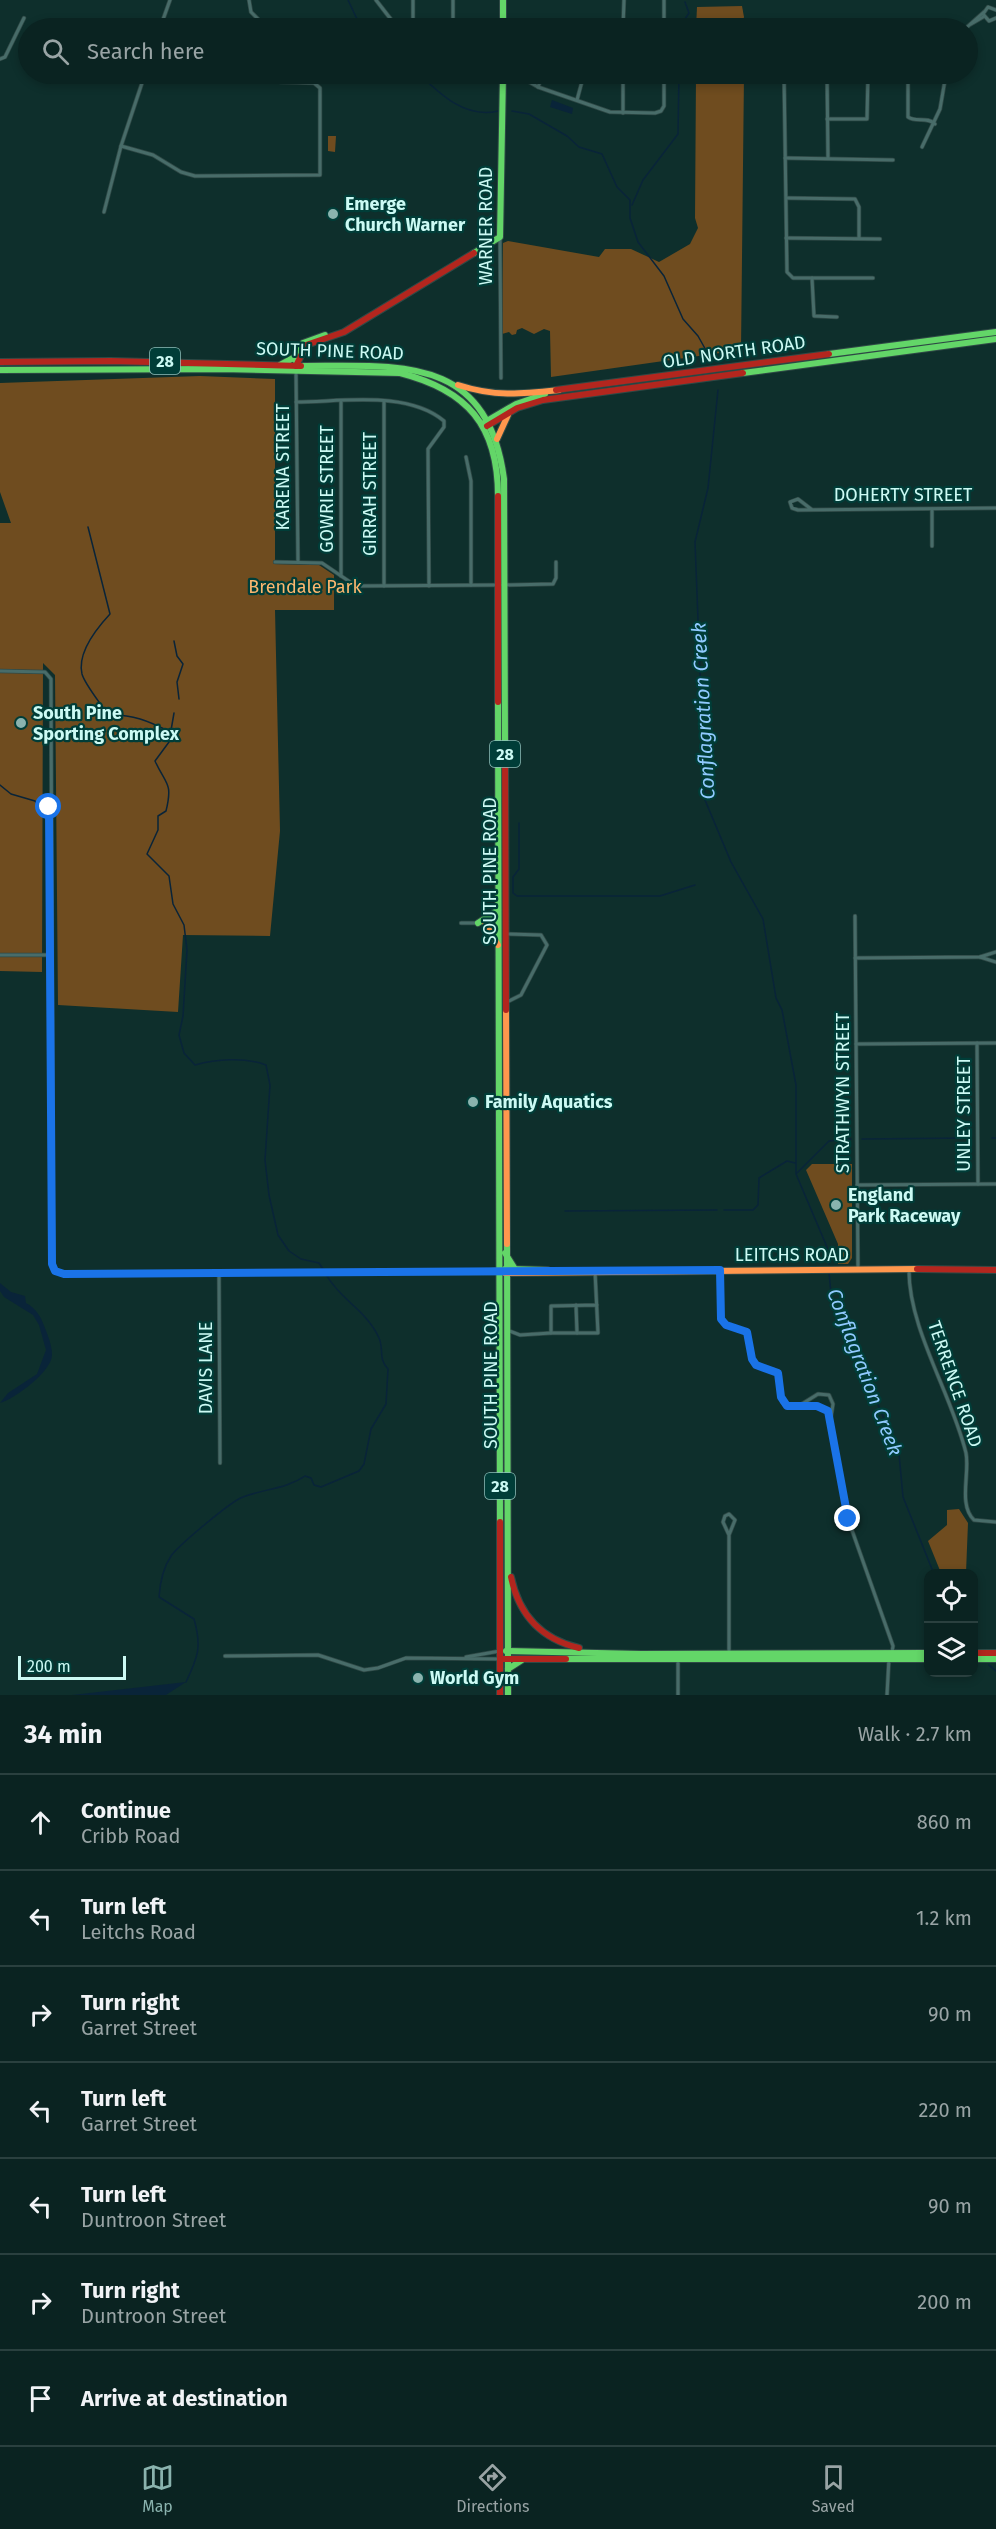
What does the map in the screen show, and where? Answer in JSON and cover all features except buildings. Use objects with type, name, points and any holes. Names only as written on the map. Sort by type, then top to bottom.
[{"type":"main road","points":[[503,0],[503,18]]},
{"type":"main road","name":"WARNER ROAD","points":[[500,237],[503,84]]},
{"type":"main road","points":[[296,369],[301,351],[306,345],[353,326],[500,237]]},
{"type":"main road","points":[[296,369],[295,357],[299,348],[306,341],[353,326]]},
{"type":"main road","name":"OLD NORTH ROAD","points":[[486,424],[543,400],[644,383],[996,332]]},
{"type":"main road","name":"OLD NORTH ROAD","points":[[486,424],[531,398],[559,390],[644,383],[996,339]]},
{"type":"main road","points":[[279,365],[295,357]]},
{"type":"main road","name":"SOUTH PINE ROAD","points":[[0,362],[222,362],[279,365],[296,369],[400,373],[421,377],[456,394],[486,424],[497,471],[501,585],[498,910],[492,923]]},
{"type":"main road","name":"SOUTH PINE ROAD","points":[[0,370],[405,367],[428,372],[446,381],[472,400],[497,439],[504,479],[492,923],[498,945],[502,1095],[500,1695]]},
{"type":"main road","points":[[446,381],[497,395],[559,390]]},
{"type":"main road","points":[[497,439],[509,413]]},
{"type":"main road","points":[[498,910],[492,923],[498,945]]},
{"type":"main road","name":"SOUTH PINE ROAD","points":[[492,923],[505,934],[502,1095]]},
{"type":"main road","name":"SOUTH PINE ROAD","points":[[502,1165],[505,1252],[502,1271],[506,1329],[508,1695]]},
{"type":"main road","points":[[505,1252],[515,1269]]},
{"type":"main road","name":"LEITCHS ROAD","points":[[502,1271],[515,1269],[552,1271]]},
{"type":"main road","name":"LEITCHS ROAD","points":[[502,1271],[996,1270]]},
{"type":"main road","name":"28","points":[[507,1572],[518,1603],[530,1622],[558,1643],[587,1652]]},
{"type":"main road","name":"28","points":[[500,1651],[678,1656]]},
{"type":"main road","name":"28","points":[[500,1659],[890,1656],[924,1653]]},
{"type":"main road","points":[[978,1653],[996,1653]]},
{"type":"main road","name":"28","points":[[890,1656],[924,1659]]},
{"type":"main road","points":[[508,1669],[525,1658]]},
{"type":"main road","points":[[978,1659],[996,1659]]},
{"type":"street","points":[[164,18],[170,0]]},
{"type":"street","points":[[249,0],[251,12],[257,18]]},
{"type":"street","points":[[376,0],[390,18]]},
{"type":"street","points":[[413,0],[413,18]]},
{"type":"street","points":[[453,0],[453,18]]},
{"type":"street","points":[[623,18],[624,0]]},
{"type":"street","points":[[664,0],[664,18]]},
{"type":"street","points":[[978,18],[988,7],[996,10]]},
{"type":"street","points":[[984,14],[989,21],[996,18]]},
{"type":"street","points":[[0,58],[5,57],[18,30]]},
{"type":"street","points":[[104,212],[121,146],[142,84]]},
{"type":"street","points":[[121,146],[153,155],[181,172],[195,176],[320,175],[320,88],[315,84]]},
{"type":"street","points":[[533,84],[610,112],[623,113],[661,111],[664,106],[664,84]]},
{"type":"street","points":[[577,100],[581,84]]},
{"type":"street","points":[[623,84],[623,113]]},
{"type":"street","points":[[784,84],[786,238],[789,277],[873,278]]},
{"type":"street","points":[[827,84],[828,158]]},
{"type":"street","points":[[827,119],[867,119],[867,84]]},
{"type":"street","points":[[908,84],[908,117],[930,120],[935,124]]},
{"type":"street","points":[[922,147],[935,124],[945,84]]},
{"type":"street","points":[[785,159],[893,160]]},
{"type":"street","points":[[786,198],[855,199],[859,207],[859,238]]},
{"type":"street","name":"WARNER ROAD","points":[[500,237],[501,378]]},
{"type":"street","points":[[786,238],[880,238]]},
{"type":"street","points":[[812,278],[814,315],[837,317]]},
{"type":"street","name":"KARENA STREET","points":[[296,369],[298,562]]},
{"type":"street","points":[[297,402],[384,402],[416,407],[441,419],[444,424],[428,449],[429,586]]},
{"type":"street","name":"GOWRIE STREET","points":[[341,402],[341,576]]},
{"type":"street","name":"GIRRAH STREET","points":[[384,402],[384,586]]},
{"type":"street","points":[[466,457],[471,481],[471,585]]},
{"type":"street","name":"DOHERTY STREET","points":[[810,509],[796,499],[790,502],[795,509],[810,509],[932,509],[996,508]]},
{"type":"street","points":[[932,509],[932,546]]},
{"type":"street","points":[[275,562],[322,563],[356,586],[553,584],[556,578],[556,562]]},
{"type":"street","points":[[0,671],[45,672],[51,679],[50,955],[0,955]]},
{"type":"street","name":"STRATHWYN STREET","points":[[855,916],[858,1269]]},
{"type":"street","points":[[461,923],[492,923]]},
{"type":"street","points":[[505,934],[541,935],[547,945],[521,995],[505,1002]]},
{"type":"street","points":[[855,958],[980,957],[996,952]]},
{"type":"street","name":"LEITCHS ROAD","points":[[50,955],[52,1264],[55,1271],[64,1274],[502,1271]]},
{"type":"street","points":[[980,957],[996,962]]},
{"type":"street","name":"UNLEY STREET","points":[[977,1043],[978,1184]]},
{"type":"street","points":[[856,1044],[996,1043]]},
{"type":"street","points":[[857,1185],[996,1184]]},
{"type":"street","points":[[720,1270],[721,1319],[726,1325],[747,1332],[752,1359],[756,1365],[778,1373],[781,1397],[787,1406],[817,1406],[828,1411],[848,1519],[893,1647],[890,1656],[887,1695]]},
{"type":"street","name":"TERRENCE ROAD","points":[[909,1270],[911,1297],[966,1455],[968,1510],[974,1520],[996,1522]]},
{"type":"street","points":[[506,1329],[520,1335],[598,1332],[595,1271]]},
{"type":"street","name":"DAVIS LANE","points":[[219,1273],[220,1463]]},
{"type":"street","points":[[576,1305],[577,1333]]},
{"type":"street","points":[[551,1333],[551,1306],[597,1305]]},
{"type":"street","points":[[798,1406],[818,1394],[829,1395],[832,1399],[831,1419]]},
{"type":"street","points":[[817,1406],[814,1400],[818,1394]]},
{"type":"street","points":[[729,1535],[723,1522],[725,1516],[729,1514],[735,1520],[729,1535],[729,1656]]},
{"type":"street","points":[[463,1658],[500,1651]]},
{"type":"street","points":[[225,1656],[318,1655],[364,1670],[378,1668],[406,1658],[500,1659]]},
{"type":"street","points":[[678,1656],[678,1695]]},
{"type":"green space","points":[[742,6],[744,17],[696,18],[697,7]]},
{"type":"green space","points":[[696,84],[744,84],[741,350],[551,377],[550,331],[544,329],[534,334],[522,328],[517,330],[516,334],[512,335],[509,332],[502,334],[503,243],[508,241],[599,257],[605,249],[631,249],[659,262],[690,244],[698,228],[695,218]]},
{"type":"green space","points":[[328,136],[336,136],[335,152],[328,151]]},
{"type":"green space","name":"Brendale Park","points":[[200,376],[275,379],[275,564],[319,565],[334,575],[334,610],[275,610],[280,831],[270,936],[183,935],[178,1012],[58,1005],[55,675],[43,663],[42,972],[0,971],[0,523],[11,523],[0,492],[0,383]]},
{"type":"green space","name":"England Park Raceway","points":[[812,1164],[852,1164],[852,1258],[848,1264],[838,1264],[838,1244],[806,1170]]},
{"type":"green space","points":[[959,1509],[968,1523],[966,1569],[939,1569],[928,1541],[947,1525],[947,1510]]},
{"type":"water","points":[[552,100],[573,108],[572,114],[550,107]]},
{"type":"water","points":[[0,1283],[11,1292],[25,1296],[26,1303],[38,1313],[49,1337],[52,1355],[46,1369],[32,1384],[0,1403],[8,1393],[37,1374],[46,1350],[39,1325],[33,1315],[4,1297],[0,1291]]},
{"type":"water","points":[[186,1682],[166,1695],[72,1695]]},
{"type":"waterway","name":"Conflagration Creek","points":[[348,0],[357,18]]},
{"type":"waterway","points":[[685,2],[689,13],[686,18]]},
{"type":"waterway","name":"Conflagration Creek","points":[[430,84],[445,97],[475,112],[498,111]]},
{"type":"waterway","points":[[632,205],[643,180],[678,134],[679,84]]},
{"type":"waterway","name":"Conflagration Creek","points":[[512,111],[529,114],[567,136],[579,147],[602,154],[617,187],[630,200],[630,218],[638,242],[664,276],[683,319],[698,336],[712,361]]},
{"type":"waterway","name":"Conflagration Creek","points":[[718,390],[708,488],[695,542],[705,800],[731,862],[763,919],[776,998],[782,1010],[796,1085],[796,1174],[827,1247],[829,1264]]},
{"type":"waterway","points":[[88,527],[110,614],[85,649],[81,666],[82,674],[108,715],[140,719],[170,732]]},
{"type":"waterway","points":[[174,641],[177,656],[183,664],[177,682],[179,699]]},
{"type":"waterway","points":[[174,713],[169,742],[155,761],[167,784],[168,802],[166,811],[158,816],[158,830],[147,854],[169,876],[173,904],[184,925],[187,950],[183,1016],[179,1035],[184,1053],[195,1065],[230,1060],[258,1062],[266,1065],[270,1085],[265,1160],[269,1195],[278,1235],[289,1251],[301,1259],[319,1263],[323,1269]]},
{"type":"waterway","points":[[0,785],[11,794],[35,801],[42,810]]},
{"type":"waterway","points":[[519,823],[519,869],[513,877],[513,893],[517,896],[660,896],[695,885]]},
{"type":"waterway","points":[[862,1139],[970,1138]]},
{"type":"waterway","points":[[797,1173],[829,1141],[851,1139]]},
{"type":"waterway","points":[[724,1210],[753,1210],[758,1205],[759,1178],[787,1161],[795,1163]]},
{"type":"waterway","points":[[565,1211],[717,1210]]},
{"type":"waterway","name":"Conflagration Creek","points":[[829,1272],[831,1294],[899,1454],[903,1497],[932,1569]]},
{"type":"waterway","points":[[186,1682],[198,1652],[198,1637],[194,1619],[159,1597],[162,1576],[171,1556],[205,1524],[243,1497],[290,1484],[305,1476],[311,1478],[314,1485],[321,1487],[359,1471],[364,1464],[371,1429],[386,1404],[388,1369],[382,1358],[379,1338],[368,1321],[339,1292],[327,1276]]},
{"type":"waterway","name":"Conflagration Creek","points":[[989,1665],[996,1671]]},
{"type":"traffic: fast","points":[[503,0],[503,18]]},
{"type":"traffic: fast","points":[[474,253],[500,237],[503,84]]},
{"type":"traffic: fast","points":[[829,354],[996,332]]},
{"type":"traffic: fast","points":[[295,360],[303,343],[325,335]]},
{"type":"traffic: fast","points":[[743,373],[996,339]]},
{"type":"traffic: fast","points":[[280,365],[295,357]]},
{"type":"traffic: fast","points":[[301,366],[372,366],[404,369],[433,376],[458,388],[479,409],[494,438],[504,479],[505,746]]},
{"type":"traffic: fast","points":[[0,370],[222,369],[400,373],[444,389],[474,414],[485,430],[492,449],[497,471],[498,496]]},
{"type":"traffic: fast","points":[[485,422],[516,404],[545,394]]},
{"type":"traffic: fast","points":[[498,702],[500,1522]]},
{"type":"traffic: fast","points":[[478,923],[498,910]]},
{"type":"traffic: fast","points":[[507,1244],[508,1659]]},
{"type":"traffic: fast","points":[[505,1253],[515,1269]]},
{"type":"traffic: fast","points":[[505,1269],[547,1270]]},
{"type":"traffic: fast","points":[[506,1651],[641,1654],[924,1653]]},
{"type":"traffic: fast","points":[[508,1659],[508,1695]]},
{"type":"traffic: fast","points":[[566,1659],[924,1659]]},
{"type":"traffic: fast","points":[[978,1659],[996,1659]]},
{"type":"traffic: fast","points":[[508,1669],[522,1660]]},
{"type":"traffic: slow","points":[[458,385],[496,393],[559,390]]},
{"type":"traffic: slow","points":[[497,439],[508,415]]},
{"type":"traffic: slow","points":[[485,923],[498,945]]},
{"type":"traffic: slow","points":[[506,1010],[507,1244]]},
{"type":"traffic: slow","points":[[505,1273],[917,1269]]},
{"type":"traffic: jam","points":[[296,366],[306,345],[344,332],[474,253]]},
{"type":"traffic: jam","points":[[556,390],[829,354]]},
{"type":"traffic: jam","points":[[0,362],[111,361],[301,366]]},
{"type":"traffic: jam","points":[[487,426],[517,408],[543,400],[743,373]]},
{"type":"traffic: jam","points":[[498,496],[498,702]]},
{"type":"traffic: jam","points":[[505,746],[506,1010]]},
{"type":"traffic: jam","points":[[917,1269],[996,1270]]},
{"type":"traffic: jam","points":[[500,1522],[500,1659],[566,1659]]},
{"type":"traffic: jam","points":[[511,1577],[520,1603],[534,1623],[553,1638],[579,1648]]},
{"type":"traffic: jam","points":[[978,1653],[996,1653]]},
{"type":"traffic: jam","points":[[500,1659],[500,1695]]},
{"type":"place","name":"Emerge Church Warner","points":[[333,214]]},
{"type":"place","name":"South Pine Sporting Complex","points":[[21,723]]},
{"type":"place","name":"Family Aquatics","points":[[473,1102]]},
{"type":"place","name":"England Park Raceway","points":[[836,1205]]},
{"type":"place","name":"World Gym","points":[[418,1678]]},
{"type":"route","points":[[49,807],[52,1264],[55,1271],[64,1274],[462,1271],[541,1273],[552,1271],[720,1270],[721,1319],[726,1325],[744,1329],[747,1332],[751,1340],[752,1359],[756,1365],[778,1373],[782,1402],[787,1406],[817,1406],[828,1411],[848,1519]]}]
